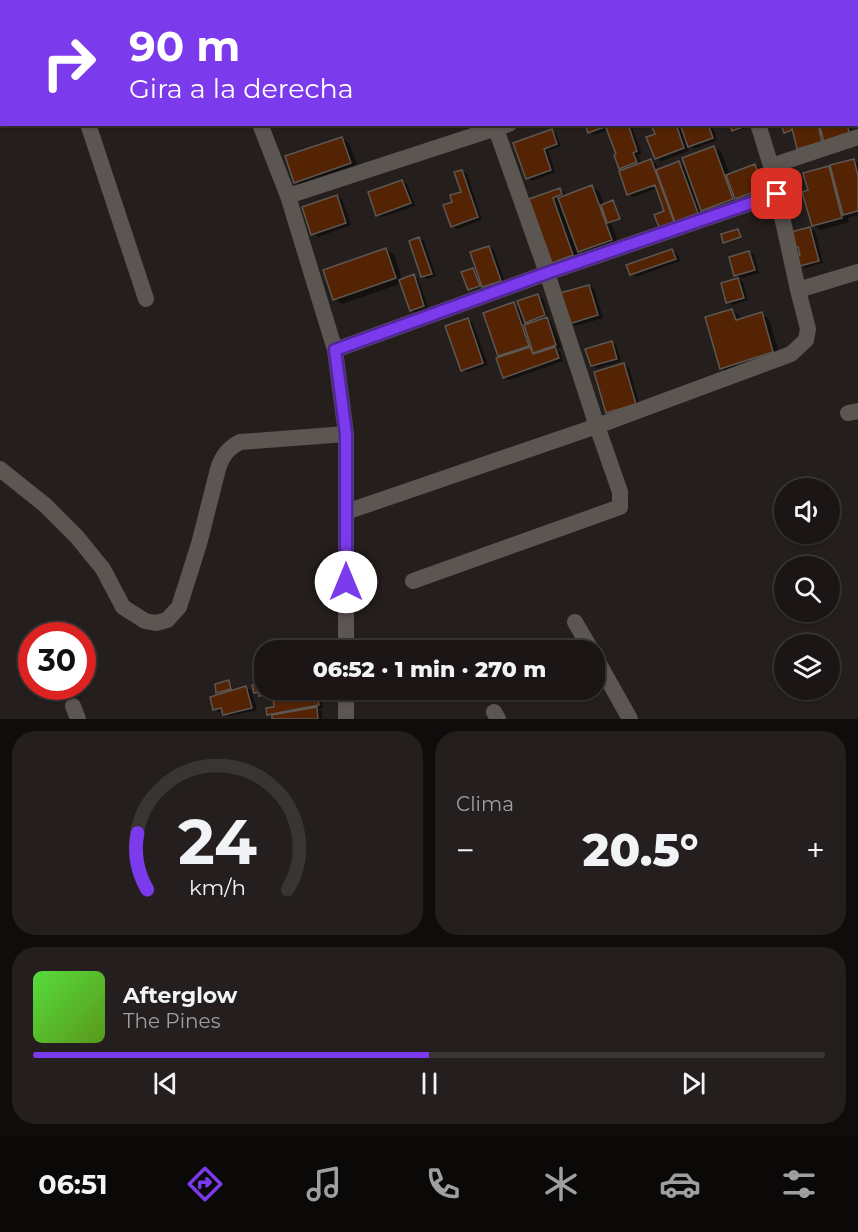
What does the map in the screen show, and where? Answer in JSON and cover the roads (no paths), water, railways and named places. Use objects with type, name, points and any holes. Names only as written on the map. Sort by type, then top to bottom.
[{"type":"street","points":[[89,126],[146,298]]},
{"type":"street","points":[[261,126],[288,196],[335,350],[346,434],[346,640]]},
{"type":"street","points":[[346,512],[597,426],[791,354],[806,340],[808,329],[771,166],[759,126]]},
{"type":"street","points":[[288,196],[502,127],[547,273],[620,492],[620,507],[413,581]]},
{"type":"street","points":[[771,166],[858,137]]},
{"type":"street","points":[[335,350],[547,273],[777,194]]},
{"type":"street","points":[[798,290],[858,272]]},
{"type":"street","points":[[0,469],[45,505],[77,537],[103,569],[123,607],[145,621],[156,623],[167,620],[179,607],[199,544],[218,468],[226,452],[240,442],[346,434]]},
{"type":"street","points":[[575,622],[586,640]]},
{"type":"street","points":[[605,675],[630,719]]},
{"type":"street","points":[[346,700],[346,719]]}]
